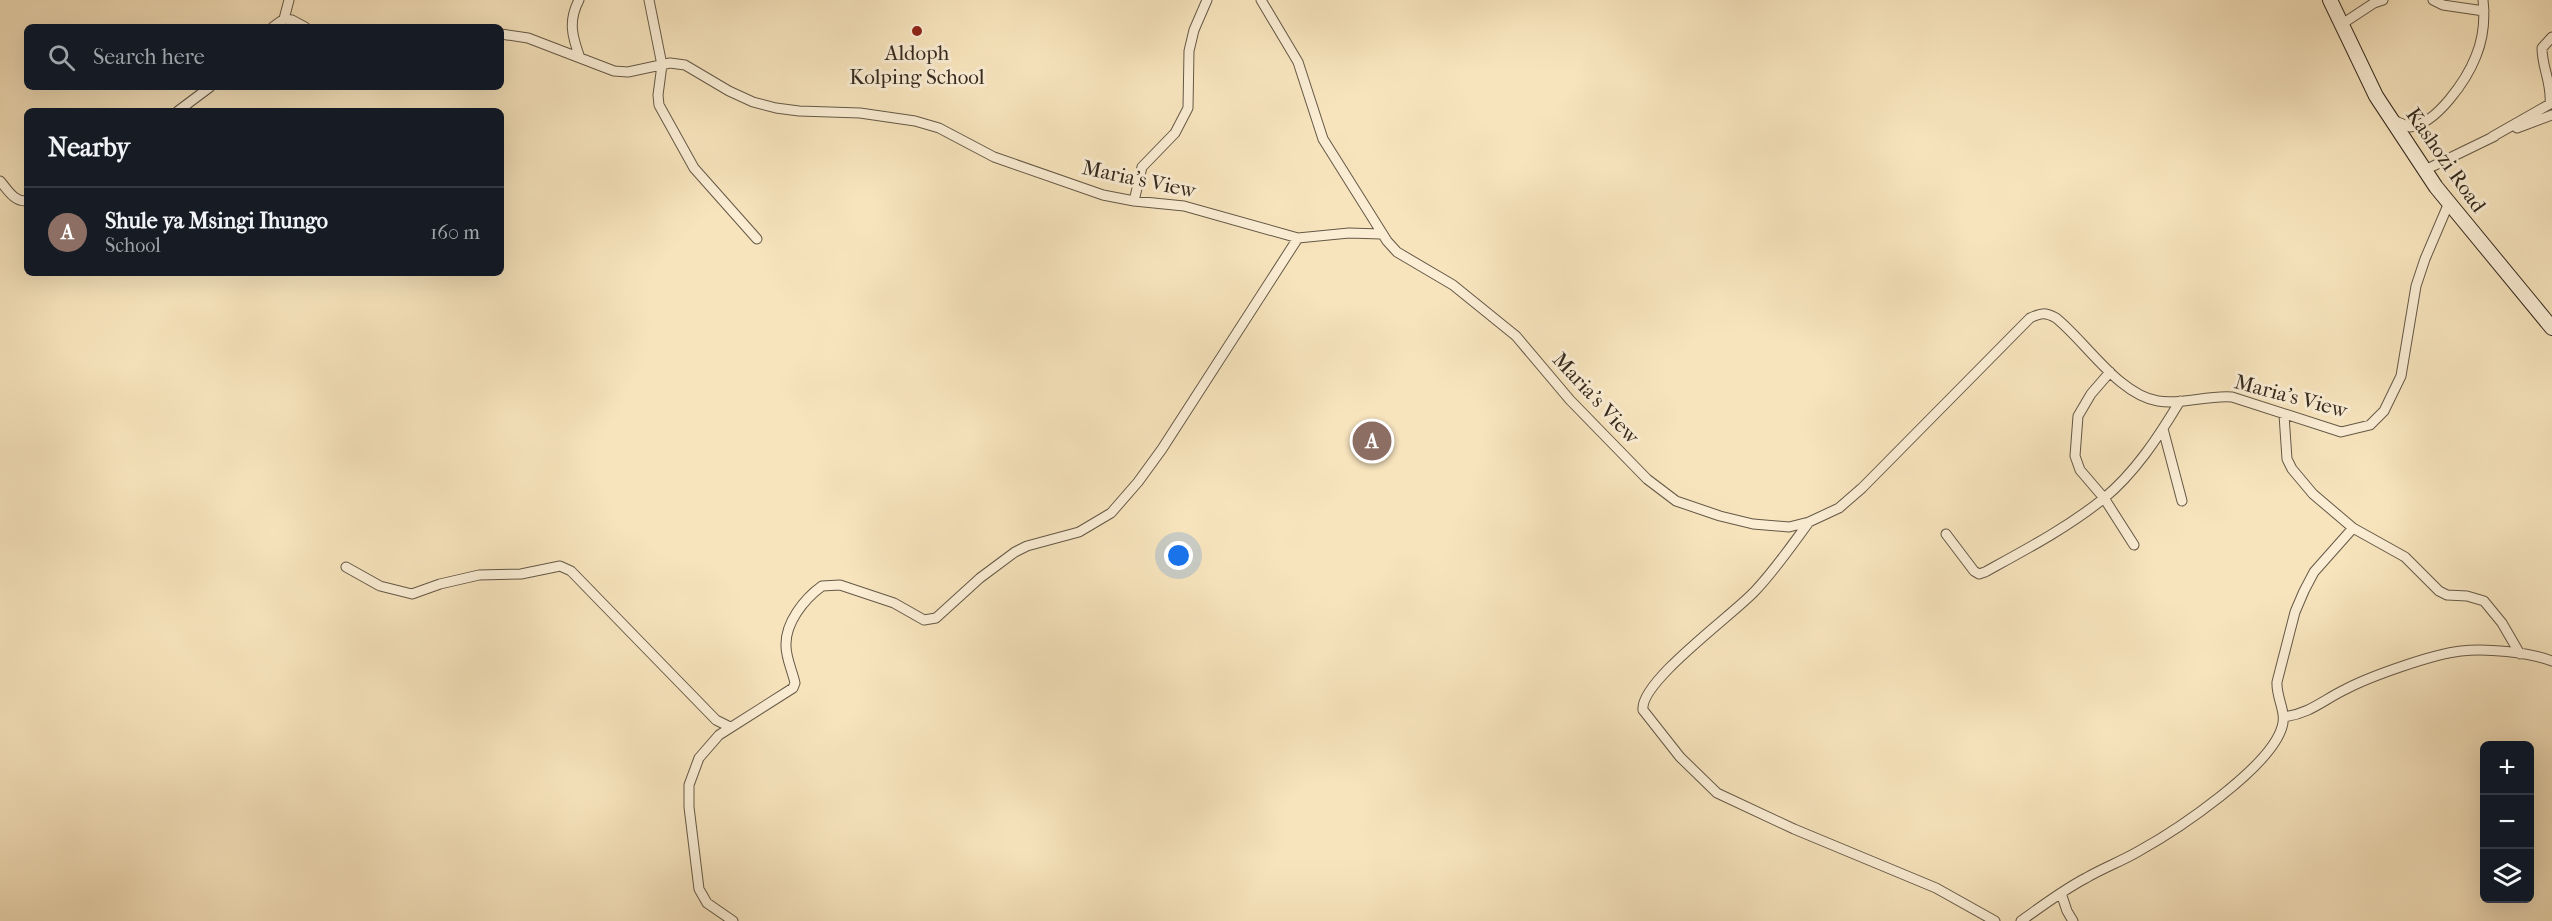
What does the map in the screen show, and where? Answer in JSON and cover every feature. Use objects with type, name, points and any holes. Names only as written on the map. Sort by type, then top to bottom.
[{"type":"main road","name":"Kashozi Road","points":[[2330,0],[2376,96],[2448,205],[2552,328]]},
{"type":"street","points":[[277,24],[284,19],[289,0]]},
{"type":"street","points":[[579,0],[571,24],[580,58]]},
{"type":"street","points":[[649,0],[662,65],[659,105],[694,168],[757,239]]},
{"type":"street","points":[[1134,201],[1142,167],[1175,133],[1188,108],[1189,51],[1194,30],[1207,0]]},
{"type":"street","points":[[1261,0],[1298,62],[1323,139],[1381,234]]},
{"type":"street","points":[[2343,24],[2374,3],[2383,0]]},
{"type":"street","points":[[2433,0],[2443,5],[2484,11]]},
{"type":"street","points":[[2391,119],[2404,126],[2414,126],[2427,120],[2450,98],[2477,55],[2484,11],[2483,0]]},
{"type":"street","points":[[284,19],[299,24]]},
{"type":"street","name":"Maria's View","points":[[504,34],[528,38],[614,71],[628,72],[670,63],[685,65],[729,91],[753,102],[776,108],[860,113],[915,121],[939,128],[994,157],[1103,195],[1184,206],[1298,238],[1349,233],[1381,234],[1397,252],[1453,285],[1516,336],[1570,400],[1647,479],[1676,501],[1753,524],[1789,526],[1809,522],[1839,508],[1862,488],[2030,318],[2040,313],[2047,313],[2056,318],[2129,389],[2146,398],[2159,401],[2180,401],[2213,396],[2232,397],[2341,432],[2349,432],[2370,425],[2384,411],[2401,376],[2419,273],[2448,205]]},
{"type":"street","points":[[2425,170],[2492,137],[2550,104],[2551,84],[2542,53],[2544,44],[2552,37]]},
{"type":"street","points":[[183,108],[206,90]]},
{"type":"street","points":[[2492,137],[2552,115]]},
{"type":"street","points":[[0,181],[12,196],[24,202]]},
{"type":"street","points":[[733,921],[707,903],[699,889],[688,807],[689,785],[694,767],[711,744],[730,727],[793,688],[795,683],[786,645],[788,632],[801,607],[822,586],[840,585],[894,603],[924,620],[931,620],[980,578],[1015,552],[1027,546],[1079,532],[1111,513],[1162,449],[1298,238]]},
{"type":"street","points":[[2110,372],[2091,394],[2078,416],[2075,456],[2080,471],[2104,498],[2134,545]]},
{"type":"street","points":[[1946,534],[1974,571],[1979,573],[1985,572],[2036,544],[2104,498],[2134,468],[2163,429],[2180,401]]},
{"type":"street","points":[[2284,415],[2287,459],[2292,469],[2313,494],[2353,528],[2405,557],[2418,567],[2429,582],[2447,595],[2467,596],[2484,601],[2502,623],[2520,654]]},
{"type":"street","points":[[2163,429],[2182,501]]},
{"type":"street","points":[[1809,522],[1755,592],[1654,683],[1644,696],[1643,710],[1680,757],[1717,793],[1794,829],[1936,888],[1995,921]]},
{"type":"street","points":[[2021,921],[2061,893],[2094,873],[2141,850],[2199,811],[2240,779],[2269,751],[2279,735],[2284,717],[2276,693],[2277,682],[2295,612],[2314,572],[2353,528]]},
{"type":"street","points":[[346,567],[380,586],[412,594],[440,584],[480,575],[521,574],[560,566],[571,571],[584,583],[716,720],[730,727]]},
{"type":"street","points":[[2284,717],[2310,711],[2339,693],[2365,681],[2460,651],[2520,654],[2552,661]]},
{"type":"street","points":[[2061,893],[2073,921]]},
{"type":"place","name":"Aldoph Kolping School","points":[[917,31]]},
{"type":"place","name":"Shule ya Msingi Ihungo","points":[[1372,441]]}]
